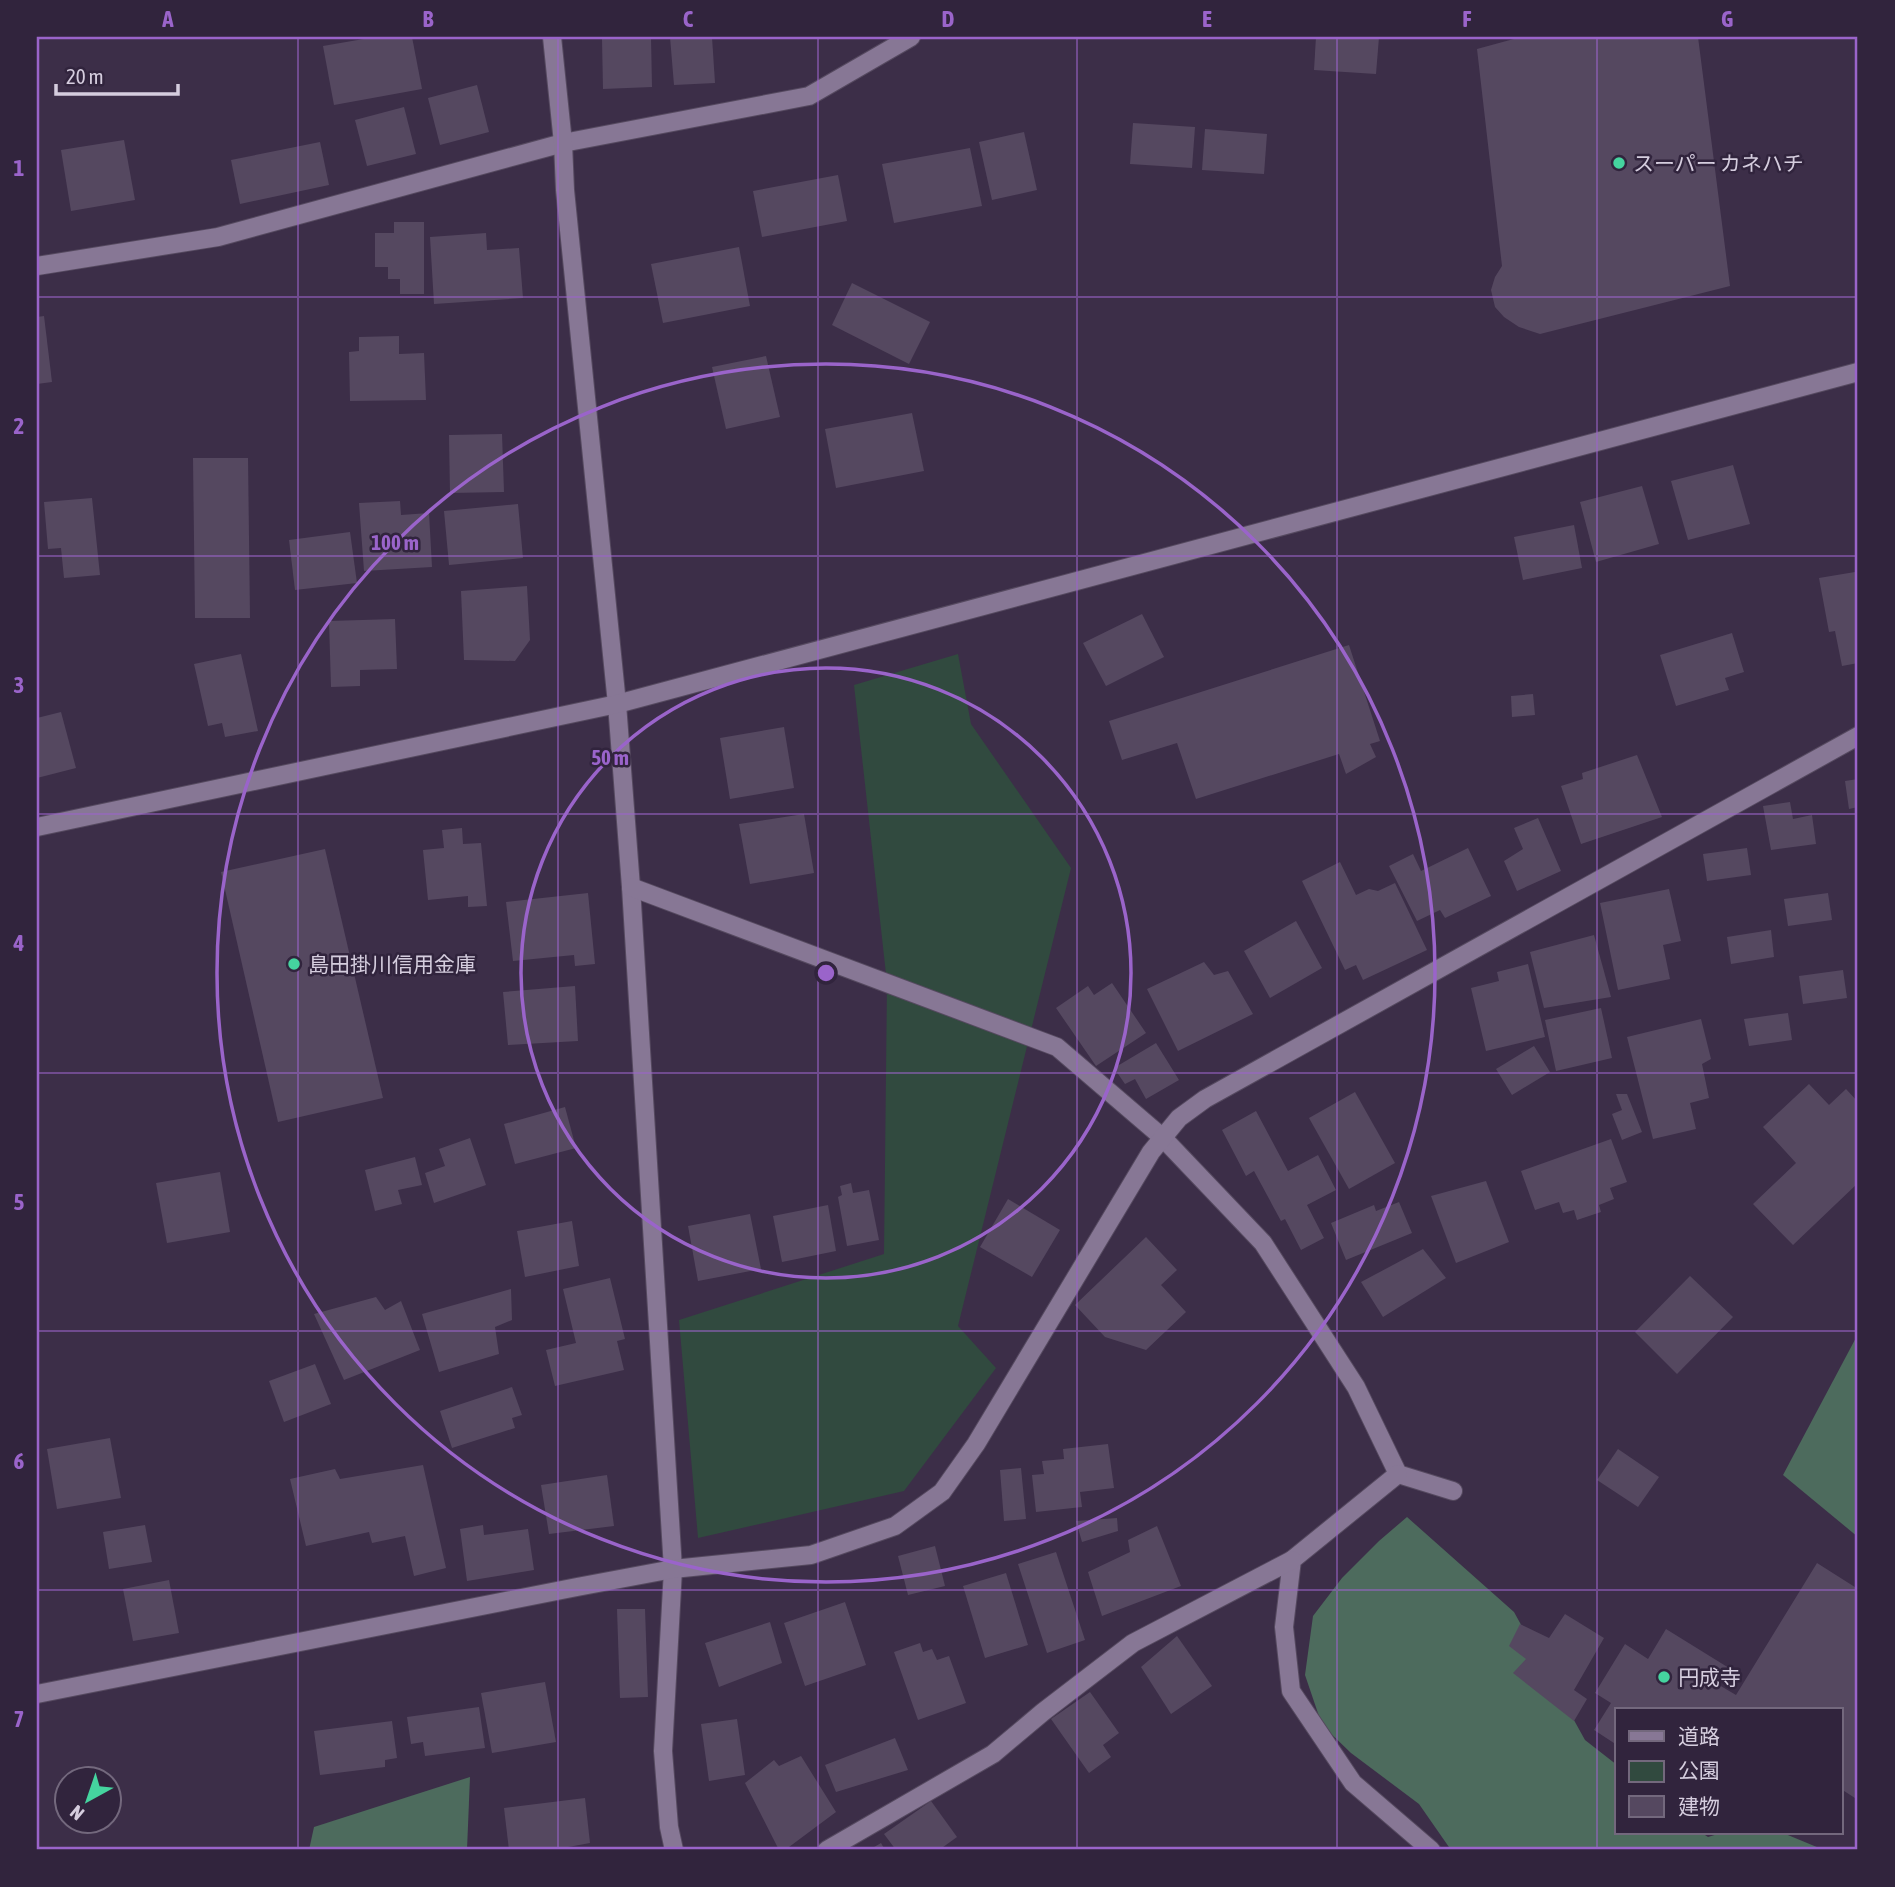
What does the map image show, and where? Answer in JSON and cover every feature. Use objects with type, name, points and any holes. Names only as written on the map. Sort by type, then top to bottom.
[{"type":"street","points":[[552,37],[617,704],[631,887],[673,1569],[663,1751],[669,1828],[674,1850]]},
{"type":"street","points":[[37,266],[218,237],[563,143],[808,96],[911,37]]},
{"type":"street","points":[[37,827],[617,704],[1858,372]]},
{"type":"street","points":[[37,1694],[673,1569],[811,1555],[895,1526],[942,1492],[976,1444],[1151,1152],[1179,1118],[1205,1099],[1858,736]]},
{"type":"street","points":[[631,887],[1056,1047],[1162,1137],[1263,1243],[1356,1387],[1398,1474],[1453,1491]]},
{"type":"street","points":[[827,1850],[993,1754],[1133,1643],[1292,1560],[1398,1474]]},
{"type":"street","points":[[1292,1560],[1284,1627],[1292,1691],[1353,1783],[1431,1850]]},
{"type":"green space","points":[[958,654],[971,724],[1071,868],[958,1326],[996,1368],[904,1491],[698,1538],[679,1320],[884,1254],[887,983],[854,685]]},
{"type":"green space","points":[[1858,1334],[1858,1537],[1783,1475]]},
{"type":"green space","points":[[1407,1517],[1514,1612],[1585,1740],[1615,1763],[1615,1834],[1704,1834],[1708,1837],[1718,1834],[1785,1834],[1824,1850],[1451,1850],[1419,1804],[1351,1753],[1322,1725],[1305,1675],[1313,1616],[1342,1578]]},
{"type":"green space","points":[[470,1777],[467,1850],[309,1850],[314,1827]]},
{"type":"building","points":[[375,37],[412,37],[422,89],[334,105],[323,46]]},
{"type":"building","points":[[670,37],[712,37],[715,83],[674,85]]},
{"type":"building","points":[[1316,37],[1379,37],[1376,74],[1314,70]]},
{"type":"building","points":[[1521,37],[1698,37],[1730,286],[1540,334],[1519,327],[1495,307],[1491,290],[1502,266],[1477,49]]},
{"type":"building","points":[[651,38],[652,87],[603,89],[602,39]]},
{"type":"building","points":[[477,85],[489,132],[440,145],[428,98]]},
{"type":"building","points":[[404,107],[416,154],[367,166],[355,120]]},
{"type":"building","points":[[1133,123],[1195,127],[1192,168],[1130,164]]},
{"type":"building","points":[[1205,129],[1267,134],[1264,174],[1202,170]]},
{"type":"building","points":[[1024,132],[1037,190],[992,200],[979,142]]},
{"type":"building","points":[[124,140],[135,200],[71,211],[61,150]]},
{"type":"building","points":[[320,142],[329,185],[240,204],[231,160]]},
{"type":"building","points":[[970,148],[982,206],[894,223],[882,164]]},
{"type":"building","points":[[838,175],[847,221],[762,237],[753,191]]},
{"type":"building","points":[[394,222],[424,222],[424,294],[400,294],[400,279],[388,279],[388,267],[375,267],[375,233],[394,233]]},
{"type":"building","points":[[486,233],[487,250],[519,248],[523,298],[434,304],[430,237]]},
{"type":"building","points":[[739,247],[750,306],[663,323],[651,264]]},
{"type":"building","points":[[852,283],[930,322],[909,364],[832,325]]},
{"type":"building","points":[[44,316],[52,382],[37,384],[37,317]]},
{"type":"building","points":[[399,336],[399,354],[424,353],[426,400],[350,401],[349,352],[359,351],[359,337]]},
{"type":"building","points":[[766,356],[780,417],[726,429],[712,367]]},
{"type":"building","points":[[912,413],[924,471],[836,488],[825,429]]},
{"type":"building","points":[[502,434],[504,492],[450,493],[449,435]]},
{"type":"building","points":[[193,458],[248,458],[250,618],[195,618]]},
{"type":"building","points":[[1733,465],[1750,524],[1688,540],[1671,481]]},
{"type":"building","points":[[1642,486],[1659,544],[1596,562],[1580,502]]},
{"type":"building","points":[[92,498],[100,575],[64,578],[61,548],[48,549],[44,502]]},
{"type":"building","points":[[400,501],[401,515],[429,513],[432,567],[364,571],[359,503]]},
{"type":"building","points":[[518,504],[523,558],[449,565],[444,511]]},
{"type":"building","points":[[1574,525],[1582,568],[1523,580],[1514,537]]},
{"type":"building","points":[[350,532],[357,583],[295,590],[289,540]]},
{"type":"building","points":[[1855,572],[1858,591],[1858,663],[1842,666],[1835,631],[1829,632],[1819,578]]},
{"type":"building","points":[[527,586],[530,640],[515,661],[464,660],[461,591]]},
{"type":"building","points":[[1142,614],[1164,657],[1106,686],[1083,643]]},
{"type":"building","points":[[395,619],[397,669],[360,670],[360,686],[331,687],[329,621]]},
{"type":"building","points":[[1732,633],[1744,672],[1725,678],[1729,690],[1676,706],[1660,655]]},
{"type":"building","points":[[1349,645],[1380,741],[1370,744],[1376,757],[1346,774],[1339,754],[1196,799],[1177,743],[1122,760],[1109,721]]},
{"type":"building","points":[[241,654],[258,731],[225,737],[222,723],[208,726],[194,664]]},
{"type":"building","points":[[1533,694],[1535,715],[1512,717],[1511,696]]},
{"type":"building","points":[[61,712],[76,768],[37,778],[37,718]]},
{"type":"building","points":[[784,727],[794,788],[730,799],[720,738]]},
{"type":"building","points":[[1637,755],[1662,817],[1581,844],[1561,786],[1583,779],[1582,773]]},
{"type":"building","points":[[1858,779],[1858,807],[1849,809],[1845,781]]},
{"type":"building","points":[[1790,802],[1793,819],[1812,815],[1816,844],[1771,850],[1763,806]]},
{"type":"building","points":[[804,814],[814,873],[750,884],[739,824]]},
{"type":"building","points":[[1538,818],[1561,871],[1517,891],[1504,861],[1523,849],[1514,828]]},
{"type":"building","points":[[462,828],[463,844],[481,843],[487,906],[468,907],[468,896],[428,900],[423,850],[444,848],[442,830]]},
{"type":"building","points":[[1468,848],[1491,896],[1445,918],[1440,910],[1417,921],[1389,866],[1413,854],[1421,871]]},
{"type":"building","points":[[1747,848],[1751,875],[1707,881],[1703,854]]},
{"type":"building","points":[[325,849],[383,1098],[278,1122],[221,872]]},
{"type":"building","points":[[1340,862],[1356,895],[1369,889],[1378,891],[1395,883],[1427,950],[1363,980],[1356,965],[1345,970],[1302,881]]},
{"type":"building","points":[[1669,889],[1681,941],[1663,945],[1670,979],[1618,990],[1600,903]]},
{"type":"building","points":[[588,893],[595,964],[575,966],[574,955],[513,961],[506,902]]},
{"type":"building","points":[[1828,893],[1832,920],[1788,926],[1784,899]]},
{"type":"building","points":[[1296,921],[1322,968],[1270,998],[1244,951]]},
{"type":"building","points":[[1771,930],[1774,957],[1731,964],[1727,937]]},
{"type":"building","points":[[1594,935],[1611,997],[1544,1008],[1530,952]]},
{"type":"building","points":[[1204,962],[1214,975],[1228,971],[1253,1014],[1178,1051],[1147,989]]},
{"type":"building","points":[[1528,964],[1545,1037],[1486,1051],[1471,988],[1499,981],[1497,972]]},
{"type":"building","points":[[1843,970],[1847,998],[1803,1004],[1799,976]]},
{"type":"building","points":[[1112,983],[1146,1033],[1096,1066],[1056,1008],[1088,986],[1094,995]]},
{"type":"building","points":[[575,986],[578,1041],[508,1045],[503,992]]},
{"type":"building","points":[[1601,1008],[1612,1058],[1556,1071],[1545,1020]]},
{"type":"building","points":[[1788,1013],[1792,1040],[1749,1046],[1744,1019]]},
{"type":"building","points":[[1701,1019],[1711,1059],[1702,1064],[1709,1098],[1690,1103],[1696,1129],[1653,1139],[1627,1037]]},
{"type":"building","points":[[1156,1043],[1179,1080],[1146,1099],[1135,1079],[1125,1084],[1114,1068]]},
{"type":"building","points":[[1534,1046],[1550,1072],[1512,1095],[1496,1069]]},
{"type":"building","points":[[1809,1084],[1829,1105],[1846,1089],[1858,1102],[1858,1183],[1793,1245],[1753,1204],[1796,1163],[1763,1127]]},
{"type":"building","points":[[1355,1092],[1395,1163],[1349,1189],[1309,1118]]},
{"type":"building","points":[[1616,1094],[1627,1094],[1642,1132],[1622,1140],[1612,1114],[1622,1110]]},
{"type":"building","points":[[565,1107],[576,1148],[515,1164],[504,1124]]},
{"type":"building","points":[[1256,1111],[1288,1171],[1318,1155],[1336,1190],[1307,1205],[1324,1238],[1301,1250],[1285,1219],[1281,1221],[1254,1171],[1246,1176],[1222,1130]]},
{"type":"building","points":[[470,1138],[486,1185],[434,1203],[425,1173],[445,1166],[439,1149]]},
{"type":"building","points":[[1611,1139],[1627,1182],[1610,1188],[1614,1199],[1599,1205],[1601,1212],[1577,1220],[1574,1210],[1563,1213],[1559,1202],[1535,1210],[1521,1171]]},
{"type":"building","points":[[415,1157],[422,1185],[398,1190],[402,1204],[375,1211],[365,1170]]},
{"type":"building","points":[[220,1172],[230,1232],[167,1243],[156,1183]]},
{"type":"building","points":[[1486,1181],[1509,1242],[1456,1263],[1431,1196]]},
{"type":"building","points":[[851,1183],[853,1193],[869,1190],[879,1240],[847,1246],[838,1197],[842,1195],[840,1186]]},
{"type":"building","points":[[1008,1199],[1060,1230],[1032,1277],[980,1247]]},
{"type":"building","points":[[1399,1202],[1412,1233],[1346,1260],[1331,1223],[1374,1205],[1376,1211]]},
{"type":"building","points":[[828,1205],[836,1251],[782,1262],[773,1216]]},
{"type":"building","points":[[750,1214],[761,1269],[698,1281],[688,1226]]},
{"type":"building","points":[[572,1221],[579,1266],[525,1277],[517,1231]]},
{"type":"building","points":[[1146,1237],[1177,1270],[1161,1285],[1186,1312],[1146,1350],[1105,1337],[1075,1305]]},
{"type":"building","points":[[1423,1249],[1446,1278],[1383,1317],[1361,1282]]},
{"type":"building","points":[[1690,1276],[1733,1317],[1677,1374],[1635,1332]]},
{"type":"building","points":[[610,1278],[625,1339],[617,1341],[624,1370],[555,1386],[546,1350],[576,1343],[563,1289]]},
{"type":"building","points":[[511,1289],[512,1320],[495,1327],[499,1354],[439,1372],[422,1314]]},
{"type":"building","points":[[376,1297],[385,1310],[401,1301],[420,1350],[344,1380],[314,1314]]},
{"type":"building","points":[[315,1364],[331,1404],[284,1422],[269,1381]]},
{"type":"building","points":[[512,1387],[522,1415],[512,1418],[515,1428],[452,1448],[440,1411]]},
{"type":"building","points":[[110,1438],[121,1498],[57,1509],[47,1449]]},
{"type":"building","points":[[1108,1444],[1114,1488],[1080,1492],[1082,1507],[1036,1512],[1032,1475],[1044,1474],[1042,1461],[1064,1459],[1063,1449]]},
{"type":"building","points":[[1618,1449],[1659,1477],[1638,1507],[1597,1480]]},
{"type":"building","points":[[423,1465],[446,1568],[414,1576],[405,1536],[372,1543],[369,1532],[306,1546],[290,1479],[335,1469],[340,1479]]},
{"type":"building","points":[[1021,1468],[1026,1519],[1004,1521],[1000,1470]]},
{"type":"building","points":[[607,1475],[614,1526],[549,1534],[541,1485]]},
{"type":"building","points":[[1117,1518],[1118,1531],[1082,1542],[1076,1521]]},
{"type":"building","points":[[145,1525],[152,1562],[109,1569],[103,1532]]},
{"type":"building","points":[[483,1525],[484,1535],[528,1529],[534,1570],[467,1581],[460,1529]]},
{"type":"building","points":[[1157,1526],[1181,1586],[1102,1616],[1088,1572],[1130,1552],[1128,1540]]},
{"type":"building","points":[[935,1546],[945,1586],[908,1595],[898,1556]]},
{"type":"building","points":[[1056,1552],[1085,1640],[1047,1653],[1018,1564]]},
{"type":"building","name":"円成寺","points":[[1817,1563],[1858,1589],[1858,1800],[1842,1790],[1842,1708],[1615,1708],[1615,1744],[1594,1730],[1611,1703],[1595,1693],[1625,1644],[1648,1659],[1666,1629],[1729,1668],[1719,1685],[1736,1695]]},
{"type":"building","points":[[1006,1573],[1028,1645],[985,1658],[963,1586]]},
{"type":"building","points":[[169,1580],[179,1633],[133,1641],[123,1589]]},
{"type":"building","points":[[845,1602],[866,1665],[805,1686],[784,1623]]},
{"type":"building","points":[[617,1609],[645,1609],[648,1697],[620,1698]]},
{"type":"building","points":[[1565,1614],[1604,1638],[1574,1690],[1587,1699],[1574,1721],[1513,1673],[1526,1659],[1509,1646],[1520,1624],[1549,1638]]},
{"type":"building","points":[[770,1622],[782,1663],[719,1687],[705,1643]]},
{"type":"building","points":[[1177,1636],[1212,1686],[1171,1714],[1141,1667]]},
{"type":"building","points":[[920,1643],[923,1652],[932,1649],[937,1660],[949,1656],[966,1703],[918,1720],[894,1652]]},
{"type":"building","points":[[545,1682],[556,1742],[492,1753],[481,1693]]},
{"type":"building","points":[[1090,1692],[1119,1733],[1103,1745],[1111,1757],[1089,1773],[1051,1719]]},
{"type":"building","points":[[479,1707],[485,1748],[425,1756],[423,1742],[411,1744],[407,1717]]},
{"type":"building","points":[[737,1719],[745,1775],[709,1781],[701,1724]]},
{"type":"building","points":[[392,1721],[397,1758],[385,1760],[385,1767],[320,1775],[314,1731]]},
{"type":"building","points":[[895,1738],[908,1770],[836,1792],[825,1765]]},
{"type":"building","points":[[801,1756],[836,1812],[785,1850],[779,1850],[745,1783],[774,1760],[779,1766]]},
{"type":"building","points":[[585,1798],[590,1843],[552,1850],[509,1850],[504,1808]]},
{"type":"building","points":[[931,1801],[957,1837],[939,1850],[896,1850],[884,1834]]},
{"type":"building","points":[[881,1843],[885,1850],[869,1850]]},
{"type":"place","name":"スーパー カネハチ","points":[[1619,163]]},
{"type":"place","name":"島田掛川信用金庫","points":[[294,964]]},
{"type":"place","name":"円成寺","points":[[1664,1677]]}]
